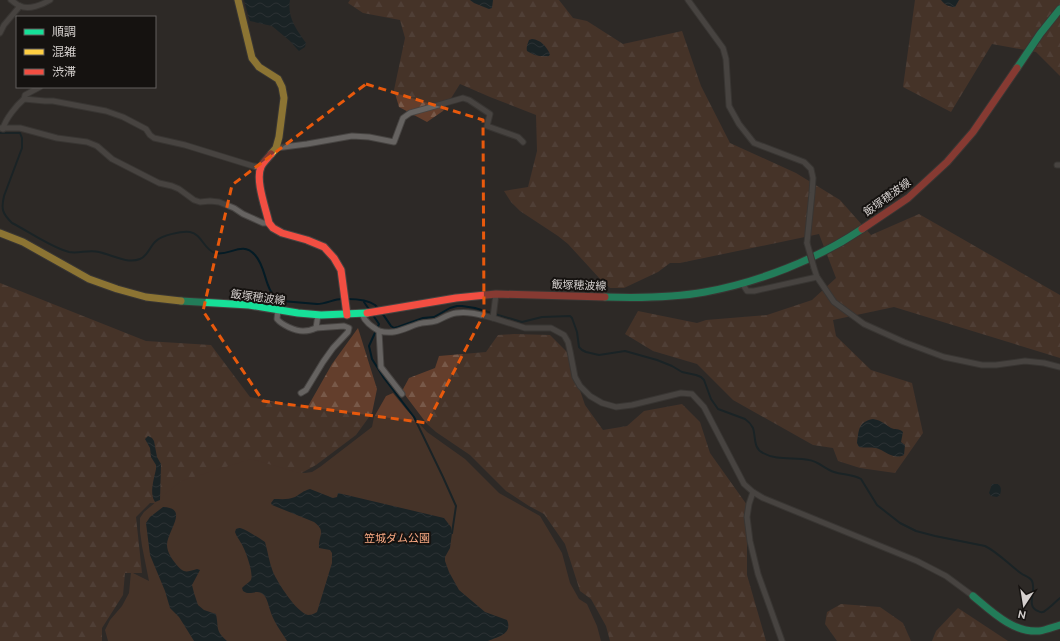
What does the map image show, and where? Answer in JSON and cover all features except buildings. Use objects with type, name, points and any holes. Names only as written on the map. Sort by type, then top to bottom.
[{"type":"main road","points":[[238,0],[252,58],[260,67],[278,79],[282,87],[284,98],[276,148],[261,168],[259,176],[269,223],[273,228],[282,233],[307,240],[324,247],[334,258],[341,270],[347,315]]},
{"type":"main road","name":"飯塚穂波線","points":[[0,233],[23,242],[89,279],[131,294],[172,300],[250,305],[318,315],[362,314],[456,298],[496,294],[637,298],[705,292],[742,284],[802,262],[850,237],[908,198],[947,162],[973,132],[1040,34],[1060,9]]},
{"type":"main road","points":[[973,596],[1020,629],[1038,631],[1060,625]]},
{"type":"street","points":[[11,0],[20,6],[27,7],[43,4],[50,0]]},
{"type":"street","points":[[688,0],[723,48],[726,59],[729,106],[739,124],[754,143],[804,162],[811,169],[813,178],[807,243],[817,277],[834,302],[864,324],[904,342],[944,357],[982,365],[996,365],[1025,361],[1044,363],[1060,367]]},
{"type":"street","points":[[0,33],[4,25],[20,6]]},
{"type":"street","points":[[2,128],[13,110],[24,99],[25,95],[38,88]]},
{"type":"street","points":[[276,148],[352,136],[369,137],[394,142],[403,118],[410,113],[463,98],[469,100],[490,114],[487,126],[518,138],[523,142]]},
{"type":"street","points":[[24,99],[53,101],[106,111],[123,117],[146,129],[154,138],[185,145],[261,168]]},
{"type":"street","points":[[2,128],[20,128],[57,138],[86,142],[97,146],[112,160],[159,183],[179,189],[194,200],[200,202],[219,202],[262,223],[269,223]]},
{"type":"street","points":[[742,284],[747,291],[754,291],[817,277]]},
{"type":"street","points":[[493,318],[496,294]]},
{"type":"street","points":[[278,310],[277,319],[293,329],[302,331],[316,328],[344,326],[349,328],[348,332],[333,348],[323,362],[306,390],[301,393]]},
{"type":"street","points":[[362,314],[369,325],[379,331],[391,333],[400,332],[419,324],[434,321],[455,313],[464,312],[493,318],[525,328],[551,328],[564,335],[568,342],[575,377],[580,386],[590,396],[602,403],[616,407],[632,405],[681,393],[692,394],[704,408],[744,484],[753,492],[763,498],[917,561],[946,576],[973,596]]},
{"type":"street","points":[[316,328],[318,315]]},
{"type":"street","points":[[379,331],[381,367],[402,394]]},
{"type":"street","points":[[753,492],[747,518],[750,541],[758,574],[782,641]]},
{"type":"highlighted area","points":[[366,84],[483,120],[484,314],[427,423],[263,401],[203,311],[232,185]]},
{"type":"green space","points":[[350,0],[559,0],[573,18],[587,21],[623,44],[682,31],[701,86],[730,143],[796,173],[840,200],[871,235],[919,214],[1060,295],[1060,358],[894,307],[833,320],[836,336],[871,370],[912,383],[923,433],[895,473],[860,468],[838,461],[833,448],[813,445],[733,400],[697,364],[653,351],[625,334],[638,311],[697,323],[706,320],[767,315],[812,300],[836,278],[819,234],[680,263],[670,263],[658,272],[624,288],[610,288],[568,244],[520,211],[511,202],[504,191],[528,187],[537,151],[536,115],[460,84],[443,111],[427,122],[399,107],[394,90],[405,38],[400,20],[363,13],[348,3]]},
{"type":"green space","points":[[915,0],[1060,0],[1060,76],[1036,52],[992,44],[951,112],[903,87]]},
{"type":"green space","points":[[0,283],[146,341],[211,345],[250,397],[307,408],[332,364],[358,328],[377,389],[372,413],[356,435],[316,465],[258,497],[175,504],[150,503],[136,517],[142,573],[125,573],[123,595],[102,628],[102,641],[0,641]]},
{"type":"green space","points":[[498,335],[550,335],[567,352],[585,405],[603,430],[627,426],[644,411],[682,404],[700,422],[710,453],[747,505],[747,575],[766,641],[610,641],[606,626],[591,599],[580,591],[565,544],[544,514],[506,491],[470,455],[436,432],[427,424],[402,391],[409,378],[435,368],[439,356],[486,352]]},
{"type":"green space","name":"笠城ダム公園","points":[[393,393],[427,432],[465,459],[499,493],[540,516],[562,553],[570,583],[579,599],[587,604],[597,626],[601,641],[108,641],[105,630],[110,620],[122,606],[129,593],[131,572],[149,581],[140,531],[140,518],[144,512],[181,481],[251,459],[296,472],[312,472],[372,427],[374,417],[386,396]]},
{"type":"green space","points":[[841,604],[880,607],[903,623],[911,641],[837,641],[825,624],[827,612]]},
{"type":"green space","points":[[958,608],[1008,641],[932,641],[936,631]]},
{"type":"water","points":[[244,0],[290,0],[289,6],[291,17],[293,23],[306,43],[305,47],[299,51],[290,41],[272,26],[250,21]]},
{"type":"water","points":[[470,0],[493,0],[492,8],[489,9]]},
{"type":"water","points":[[941,0],[959,0],[955,7],[951,7]]},
{"type":"water","points":[[532,39],[543,44],[547,48],[550,54],[549,56],[538,56],[527,51],[529,40]]},
{"type":"water","points":[[873,419],[881,421],[891,428],[903,432],[901,442],[905,445],[904,455],[893,456],[880,449],[859,447],[857,443],[860,427],[864,422]]},
{"type":"water","points":[[148,436],[154,441],[157,457],[161,464],[160,500],[155,502],[152,490],[156,465],[151,457],[150,448],[145,439]]},
{"type":"water","points":[[992,484],[998,484],[1001,488],[1000,495],[997,497],[991,496],[989,493]]},
{"type":"water","points":[[310,489],[333,498],[337,497],[338,493],[444,518],[451,527],[452,533],[450,548],[445,557],[449,572],[459,590],[485,612],[507,620],[508,629],[506,632],[488,641],[287,641],[271,614],[265,596],[259,592],[248,593],[243,591],[242,588],[251,580],[252,577],[245,550],[235,532],[236,529],[242,528],[265,542],[273,572],[293,603],[303,613],[308,615],[316,613],[332,563],[332,553],[330,550],[319,548],[321,531],[318,525],[272,505],[271,503],[274,499],[292,498]]},
{"type":"water","points":[[163,507],[171,508],[175,511],[176,516],[167,545],[171,558],[183,571],[200,570],[192,585],[198,605],[204,610],[216,614],[219,632],[227,641],[194,641],[179,617],[170,608],[165,591],[150,555],[146,523],[150,517]]},
{"type":"waterway","points":[[0,133],[20,133],[22,138],[22,148],[4,196],[3,211],[12,223],[55,247],[69,252],[95,251],[125,260],[135,260],[143,258],[154,243],[159,239],[172,234],[190,232],[194,233],[208,249],[215,253],[220,254],[240,249],[250,251],[259,261],[272,292],[282,301],[317,304],[342,299]]},
{"type":"waterway","points":[[347,299],[372,303],[394,328],[423,318],[434,317],[450,308],[457,306],[475,308],[522,322],[542,317],[570,316],[577,332],[579,347],[582,350],[599,355],[625,351],[657,360],[682,372],[701,377],[704,380],[711,399],[718,409],[745,419],[750,424],[753,428],[756,445],[763,453],[774,457],[812,461],[834,472],[858,477],[861,479],[877,505],[900,523],[916,531],[985,546],[1032,581],[1032,606],[1039,612],[1044,611],[1060,598]]},
{"type":"waterway","points":[[364,302],[379,324],[369,346],[372,359],[384,378],[414,417],[456,506],[452,533]]},
{"type":"traffic: fast","points":[[1017,68],[1040,34],[1060,9]]},
{"type":"traffic: fast","points":[[605,297],[668,296],[725,288],[766,276],[806,260],[826,251],[862,229]]},
{"type":"traffic: fast","points":[[181,301],[249,305],[321,315],[367,313]]},
{"type":"traffic: fast","points":[[973,596],[1011,625],[1029,631],[1039,631],[1060,625]]},
{"type":"traffic: slow","points":[[238,0],[252,58],[259,67],[278,79],[282,87],[284,98],[279,137],[276,148],[271,154]]},
{"type":"traffic: slow","points":[[0,233],[23,242],[89,279],[146,297],[181,301]]},
{"type":"traffic: jam","points":[[862,229],[908,198],[947,162],[973,132],[1017,68]]},
{"type":"traffic: jam","points":[[271,154],[264,162],[259,173],[260,187],[269,223],[273,228],[282,233],[307,240],[324,247],[334,258],[341,270],[347,315]]},
{"type":"traffic: jam","points":[[367,313],[456,298],[496,294],[605,297]]}]
